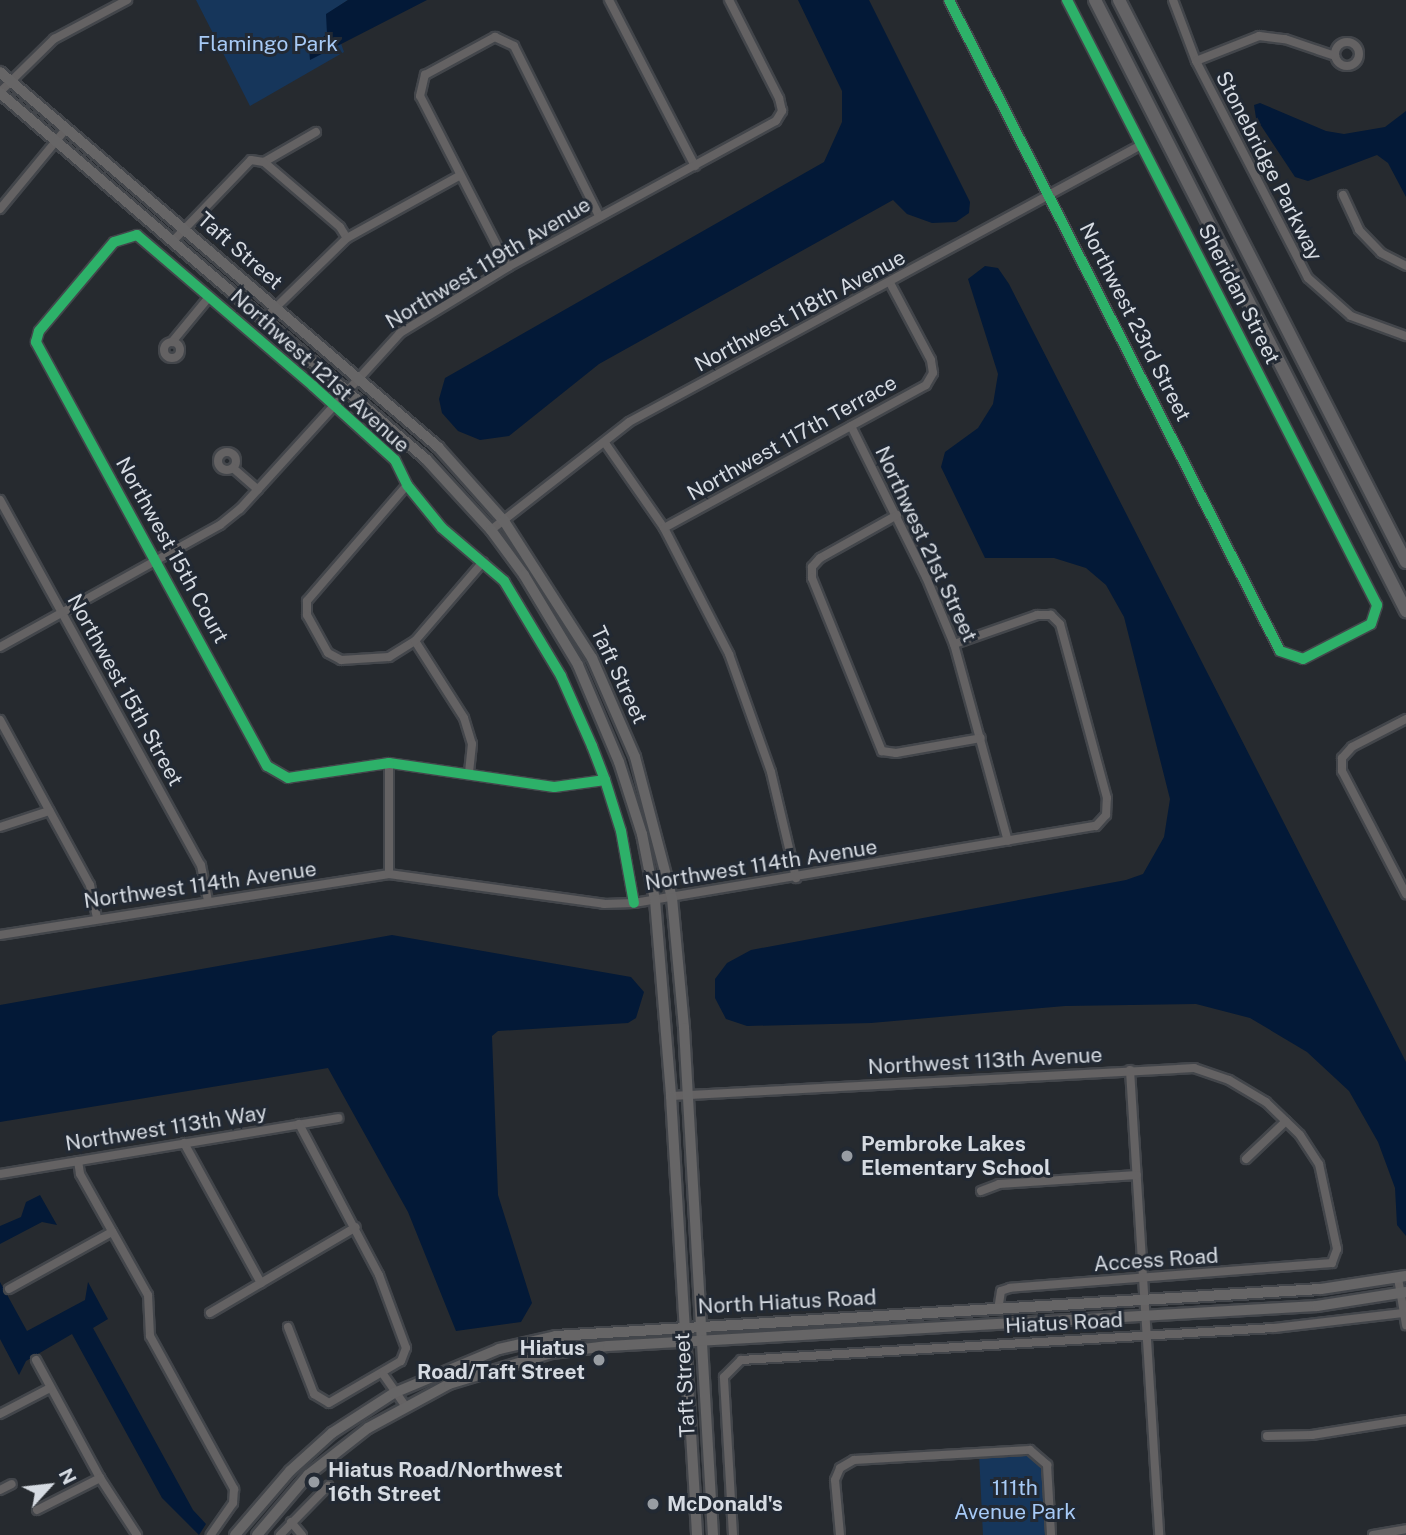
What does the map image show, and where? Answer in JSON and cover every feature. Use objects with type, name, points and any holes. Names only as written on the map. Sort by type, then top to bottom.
[{"type":"main road","name":"Sheridan Street","points":[[1096,0],[1406,611]]},
{"type":"main road","name":"Sheridan Street","points":[[1119,0],[1406,562]]},
{"type":"main road","points":[[1163,133],[1182,124]]},
{"type":"street","points":[[0,92],[9,80],[54,39],[127,0]]},
{"type":"street","points":[[609,0],[695,166]]},
{"type":"street","name":"Northwest 119th Avenue","points":[[0,647],[220,524],[258,490],[357,375],[400,332],[508,267],[776,121],[782,111],[729,0]]},
{"type":"street","name":"Northwest 23rd Street","points":[[949,0],[1280,651],[1290,657]]},
{"type":"street","name":"Sheridan Street","points":[[1067,0],[1377,605],[1371,624],[1303,659],[1290,657]]},
{"type":"street","name":"Stonebridge Parkway","points":[[1173,0],[1196,61],[1308,278],[1351,316],[1406,336]]},
{"type":"street","points":[[1196,61],[1259,36],[1285,39],[1335,56]]},
{"type":"street","points":[[508,267],[420,96],[419,85],[425,75],[495,37],[514,46],[599,216]]},
{"type":"street","name":"Taft Street","points":[[0,72],[438,447],[504,521],[568,615],[611,698],[635,757],[671,898],[688,1095],[713,1535]]},
{"type":"street","name":"Taft Street","points":[[0,92],[347,388],[426,459],[491,530],[554,624],[596,704],[642,834],[655,900],[671,1096],[696,1535]]},
{"type":"street","points":[[0,209],[66,129]]},
{"type":"street","points":[[264,162],[316,132]]},
{"type":"street","name":"Northwest 118th Avenue","points":[[491,530],[629,422],[1141,145]]},
{"type":"street","points":[[173,241],[251,160],[264,162],[340,227],[347,238]]},
{"type":"street","points":[[264,319],[347,238],[459,176]]},
{"type":"street","points":[[1343,195],[1359,230],[1381,253],[1406,266]]},
{"type":"street","name":"Northwest 121st Avenue","points":[[36,342],[48,321],[124,236],[137,235],[395,460],[407,485],[442,528],[503,581],[561,676],[605,780],[621,831],[634,903]]},
{"type":"street","name":"Northwest 117th Terrace","points":[[664,528],[926,385],[933,373],[890,283]]},
{"type":"street","points":[[172,342],[209,297]]},
{"type":"street","name":"Northwest 15th Court","points":[[36,342],[276,776],[288,778],[389,763]]},
{"type":"street","name":"Northwest 21st Street","points":[[851,426],[897,515],[954,645],[1008,841]]},
{"type":"street","points":[[605,443],[664,528],[704,599],[751,708],[787,829],[796,877]]},
{"type":"street","points":[[233,468],[258,490]]},
{"type":"street","points":[[407,485],[307,601],[307,615],[328,653],[341,660],[389,657],[415,641],[483,562]]},
{"type":"street","name":"Northwest 15th Street","points":[[0,500],[201,864],[208,901]]},
{"type":"street","points":[[897,515],[812,567],[812,579],[882,751],[896,753],[981,738]]},
{"type":"street","name":"Northwest 114th Avenue","points":[[0,935],[97,917],[389,874],[604,904],[634,903],[1096,826],[1107,816],[1107,798],[1088,717],[1060,624],[1051,615],[1037,615],[954,645]]},
{"type":"street","points":[[415,641],[464,718],[472,744],[469,772]]},
{"type":"street","points":[[596,704],[611,698]]},
{"type":"street","points":[[1406,719],[1352,747],[1342,758],[1342,771],[1406,894]]},
{"type":"street","points":[[0,720],[90,885],[97,917]]},
{"type":"street","points":[[389,874],[389,763],[469,772],[554,787],[605,780]]},
{"type":"street","points":[[0,827],[49,811]]},
{"type":"street","name":"Northwest 113th Avenue","points":[[671,1096],[1194,1068],[1229,1080],[1266,1102],[1286,1121],[1319,1164],[1328,1191],[1337,1249],[1332,1263]]},
{"type":"street","points":[[1130,1070],[1159,1535]]},
{"type":"street","name":"Northwest 113th Way","points":[[0,1174],[338,1118]]},
{"type":"street","points":[[1246,1159],[1286,1121]]},
{"type":"street","points":[[288,1327],[314,1394],[322,1402],[338,1399],[383,1374],[401,1361],[406,1348],[356,1227],[299,1124]]},
{"type":"street","points":[[184,1143],[261,1283]]},
{"type":"street","points":[[78,1161],[80,1174],[148,1295],[150,1336],[226,1470],[234,1500],[211,1535]]},
{"type":"street","points":[[675,1167],[692,1166]]},
{"type":"street","points":[[981,1192],[999,1184],[1137,1175]]},
{"type":"street","points":[[210,1313],[356,1227]]},
{"type":"street","points":[[9,1289],[112,1232]]},
{"type":"street","name":"Access Road","points":[[998,1309],[1001,1291],[1010,1288],[1145,1280],[1332,1263]]},
{"type":"street","points":[[1402,1277],[1406,1325]]},
{"type":"street","name":"North Hiatus Road","points":[[235,1535],[266,1495],[307,1456],[394,1393],[499,1349],[556,1336],[1321,1289],[1402,1277]]},
{"type":"street","name":"North Hiatus Road","points":[[257,1535],[308,1475],[342,1447],[405,1406],[449,1384],[552,1353],[1317,1306],[1403,1292]]},
{"type":"street","name":"Hiatus Road","points":[[729,1367],[741,1360],[1352,1322],[1403,1313]]},
{"type":"street","points":[[807,1320],[808,1336]]},
{"type":"street","points":[[36,1360],[100,1478],[136,1535]]},
{"type":"street","name":"Taft Street","points":[[729,1367],[724,1377],[733,1535]]},
{"type":"street","points":[[383,1374],[405,1406]]},
{"type":"street","points":[[0,1415],[50,1388]]},
{"type":"street","points":[[1267,1436],[1312,1435],[1406,1420]]},
{"type":"street","points":[[840,1535],[835,1480],[840,1468],[854,1460],[1030,1450],[1038,1453],[1047,1465],[1051,1535]]},
{"type":"street","points":[[37,1510],[100,1478]]},
{"type":"street","points":[[693,1480],[710,1480]]},
{"type":"street","points":[[0,1490],[12,1484]]},
{"type":"street","points":[[280,1535],[328,1486]]},
{"type":"street","points":[[291,1522],[302,1535]]},
{"type":"street","points":[[1373,1535],[1406,1529]]},
{"type":"green space","name":"Flamingo Park","points":[[196,0],[348,0],[330,12],[344,52],[250,106]]},
{"type":"green space","name":"111th Avenue Park","points":[[1030,1450],[1047,1465],[1051,1535],[983,1535],[979,1453]]},
{"type":"shaded area","points":[[348,0],[427,0],[310,60],[309,48],[327,34],[326,14]]},
{"type":"shaded area","points":[[798,0],[869,0],[970,202],[969,213],[956,222],[932,223],[907,214],[893,200],[599,364],[509,436],[480,440],[458,431],[442,413],[439,399],[445,378],[824,162],[842,122],[842,91]]},
{"type":"shaded area","points":[[1260,103],[1326,131],[1344,134],[1385,127],[1406,111],[1406,197],[1388,163],[1377,155],[1308,181],[1295,177],[1256,118],[1254,105]]},
{"type":"shaded area","points":[[985,266],[998,268],[1009,284],[1406,1062],[1406,1236],[1397,1225],[1395,1188],[1378,1142],[1349,1091],[1307,1052],[1250,1018],[1196,1004],[1065,1006],[871,1023],[747,1026],[726,1019],[715,998],[715,979],[727,963],[751,950],[1126,880],[1143,874],[1164,837],[1170,799],[1124,617],[1106,585],[1086,568],[1054,558],[985,558],[941,467],[945,452],[978,428],[993,404],[998,374],[968,279]]},
{"type":"shaded area","points":[[392,935],[631,977],[644,992],[636,1018],[628,1023],[498,1031],[492,1036],[498,1195],[532,1303],[521,1322],[456,1331],[408,1212],[328,1068],[0,1122],[0,1005]]},
{"type":"shaded area","points":[[40,1195],[57,1225],[42,1222],[0,1244],[0,1226],[21,1217],[26,1202]]},
{"type":"shaded area","points":[[0,1282],[27,1331],[85,1300],[88,1282],[108,1319],[93,1328],[193,1510],[206,1524],[199,1535],[162,1498],[72,1334],[26,1361],[19,1375],[0,1339]]},
{"type":"cycle path","points":[[949,0],[1280,651],[1303,659],[1371,624],[1377,605],[1067,0]]},
{"type":"cycle path","points":[[605,780],[554,787],[389,763],[288,778],[267,766],[36,342],[39,331],[114,242],[137,235],[313,386],[395,460],[407,485],[442,528],[504,581],[561,676],[592,746],[605,780],[621,831],[634,903]]},
{"type":"place","name":"Pembroke Lakes Elementary School","points":[[847,1156]]},
{"type":"place","name":"Hiatus Road/Taft Street","points":[[599,1360]]},
{"type":"place","name":"Hiatus Road/Northwest 16th Street","points":[[314,1482]]},
{"type":"place","name":"McDonald's","points":[[653,1504]]}]
